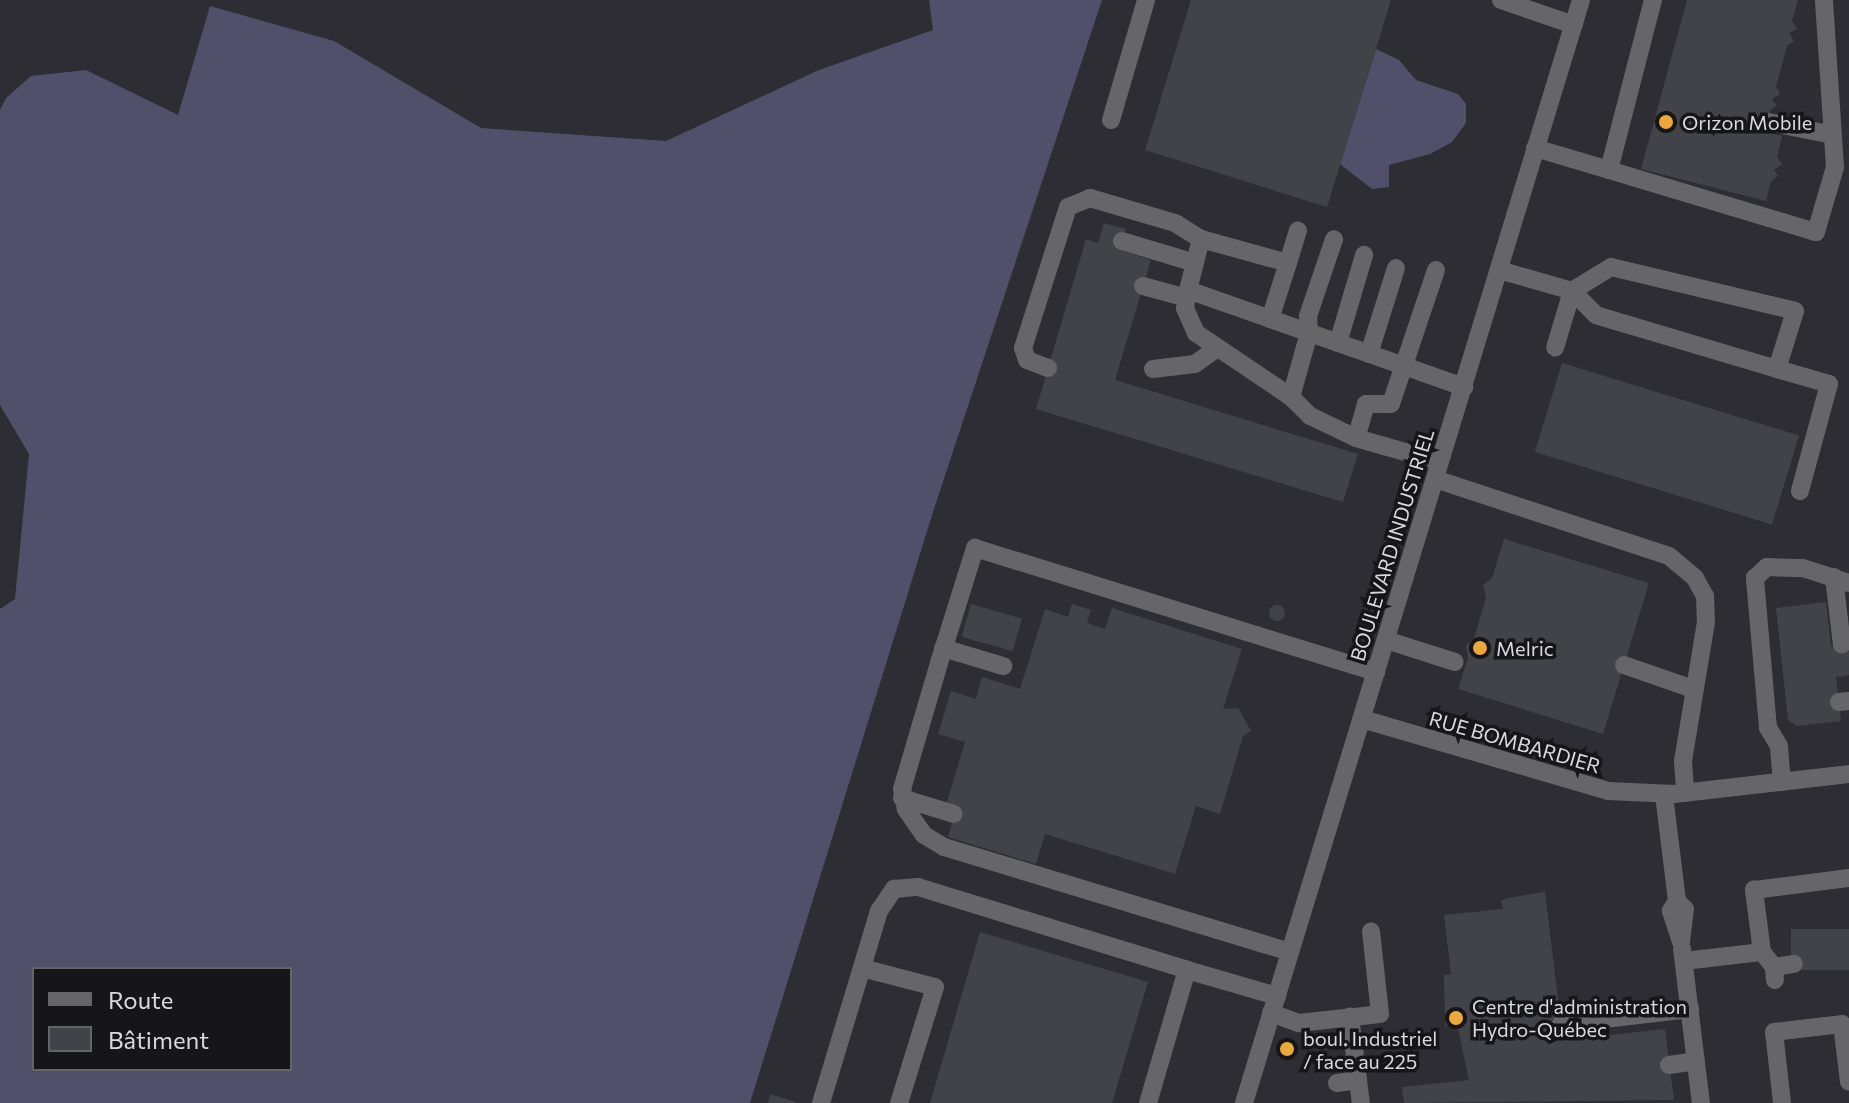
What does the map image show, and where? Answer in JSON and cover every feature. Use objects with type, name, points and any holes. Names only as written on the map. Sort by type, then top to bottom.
[{"type":"street","points":[[1111,120],[1146,0]]},
{"type":"street","points":[[1501,0],[1574,25]]},
{"type":"street","name":"BOULEVARD INDUSTRIEL","points":[[1244,1103],[1581,0]]},
{"type":"street","points":[[1609,170],[1653,0]]},
{"type":"street","points":[[1535,148],[1816,232],[1834,176],[1824,0]]},
{"type":"street","points":[[1768,122],[1833,135]]},
{"type":"street","points":[[1048,368],[1027,360],[1023,348],[1068,207],[1090,198],[1175,223],[1201,239],[1288,263]]},
{"type":"street","points":[[1270,319],[1298,230]]},
{"type":"street","points":[[1201,239],[1187,294],[1189,322],[1217,348],[1291,397],[1310,416],[1438,471],[1685,566],[1705,596],[1706,622],[1683,761],[1685,793]]},
{"type":"street","points":[[1291,397],[1309,333],[1308,316],[1334,239]]},
{"type":"street","points":[[1122,241],[1195,263]]},
{"type":"street","points":[[1338,343],[1364,255]]},
{"type":"street","points":[[1555,348],[1572,291],[1611,267],[1795,311],[1777,369]]},
{"type":"street","points":[[1369,354],[1396,268]]},
{"type":"street","points":[[1356,438],[1366,404],[1391,404],[1436,270]]},
{"type":"street","points":[[1499,270],[1572,291],[1596,315],[1829,384],[1800,491]]},
{"type":"street","points":[[1143,286],[1187,294],[1270,319],[1464,387]]},
{"type":"street","points":[[1153,369],[1195,364],[1217,348]]},
{"type":"street","points":[[1290,952],[944,847],[924,835],[902,798],[943,648],[975,548],[1376,672]]},
{"type":"street","points":[[1782,782],[1779,746],[1768,728],[1755,578],[1767,567],[1842,580],[1842,645]]},
{"type":"street","points":[[1386,640],[1455,662]]},
{"type":"street","points":[[943,648],[1003,666]]},
{"type":"street","points":[[1624,665],[1693,689]]},
{"type":"street","name":"RUE BOMBARDIER","points":[[1362,719],[1576,785],[1664,795],[1849,774]]},
{"type":"street","points":[[1664,795],[1677,901],[1671,911],[1684,961],[1701,1103]]},
{"type":"street","points":[[902,798],[954,814]]},
{"type":"street","points":[[1794,964],[1775,973],[1762,952],[1754,890],[1849,878]]},
{"type":"street","points":[[821,1103],[885,897],[906,886],[1187,970],[1274,1005],[1299,1023],[1380,1014],[1371,931]]},
{"type":"street","points":[[1684,961],[1762,952]]},
{"type":"street","points":[[862,968],[935,987],[899,1103]]},
{"type":"street","points":[[1148,1103],[1187,970]]},
{"type":"street","points":[[1561,1024],[1690,1009]]},
{"type":"street","points":[[1350,1017],[1361,1103]]},
{"type":"street","points":[[1782,1103],[1774,1032],[1842,1024],[1849,1082]]},
{"type":"street","points":[[1669,1065],[1696,1061]]},
{"type":"street","points":[[1337,1083],[1358,1080]]},
{"type":"shaded area","points":[[929,0],[1102,0],[933,512],[750,1103],[0,1103],[0,609],[15,599],[29,454],[0,405],[0,110],[6,98],[31,76],[86,70],[178,115],[210,6],[334,41],[481,128],[666,141],[819,70],[933,30]]},
{"type":"shaded area","points":[[1376,49],[1399,60],[1416,80],[1458,94],[1466,104],[1466,123],[1452,142],[1430,154],[1389,165],[1389,187],[1372,189],[1340,164]]},
{"type":"building","points":[[1191,0],[1391,0],[1327,207],[1145,150]]},
{"type":"building","points":[[1687,0],[1798,0],[1792,21],[1797,29],[1789,33],[1794,41],[1787,46],[1776,87],[1780,94],[1772,99],[1777,106],[1770,110],[1765,132],[1782,136],[1777,157],[1782,164],[1774,170],[1778,176],[1771,181],[1766,201],[1641,169]]},
{"type":"building","points":[[1104,223],[1126,229],[1120,250],[1151,260],[1115,380],[1358,454],[1343,502],[1036,409],[1086,239],[1098,243]]},
{"type":"building","points":[[1562,363],[1799,436],[1772,524],[1535,452]]},
{"type":"building","points":[[1504,539],[1649,583],[1603,734],[1458,689],[1468,658],[1466,646],[1474,638],[1486,598],[1483,585],[1492,578]]},
{"type":"building","points":[[1826,602],[1831,646],[1849,644],[1849,675],[1836,677],[1841,721],[1797,726],[1788,720],[1776,608]]},
{"type":"building","points":[[971,604],[1022,619],[1013,651],[962,637]]},
{"type":"building","points":[[1072,604],[1091,610],[1087,623],[1105,629],[1112,608],[1242,649],[1223,709],[1238,708],[1251,731],[1243,736],[1220,814],[1196,806],[1175,874],[1045,834],[1036,864],[948,837],[956,809],[946,805],[965,742],[938,734],[951,691],[976,699],[982,677],[1020,689],[1045,609],[1068,617]]},
{"type":"building","points":[[1274,605],[1280,605],[1285,613],[1283,619],[1274,621],[1269,616],[1269,610]]},
{"type":"building","points":[[1545,892],[1563,1040],[1665,1029],[1674,1100],[1404,1103],[1402,1087],[1469,1080],[1457,1024],[1445,1026],[1444,975],[1451,974],[1444,915],[1503,909],[1501,901],[1507,898]]},
{"type":"building","points":[[1791,929],[1849,929],[1849,970],[1791,970]]},
{"type":"building","points":[[980,932],[1148,982],[1112,1103],[930,1103]]},
{"type":"building","points":[[770,1094],[796,1102],[796,1103],[768,1103]]},
{"type":"place","name":"Orizon Mobile","points":[[1666,122]]},
{"type":"place","name":"Melric","points":[[1480,648]]},
{"type":"place","name":"Centre d'administration Hydro-Québec","points":[[1456,1018]]},
{"type":"place","name":"boul. Industriel / face au 225","points":[[1287,1049]]}]
